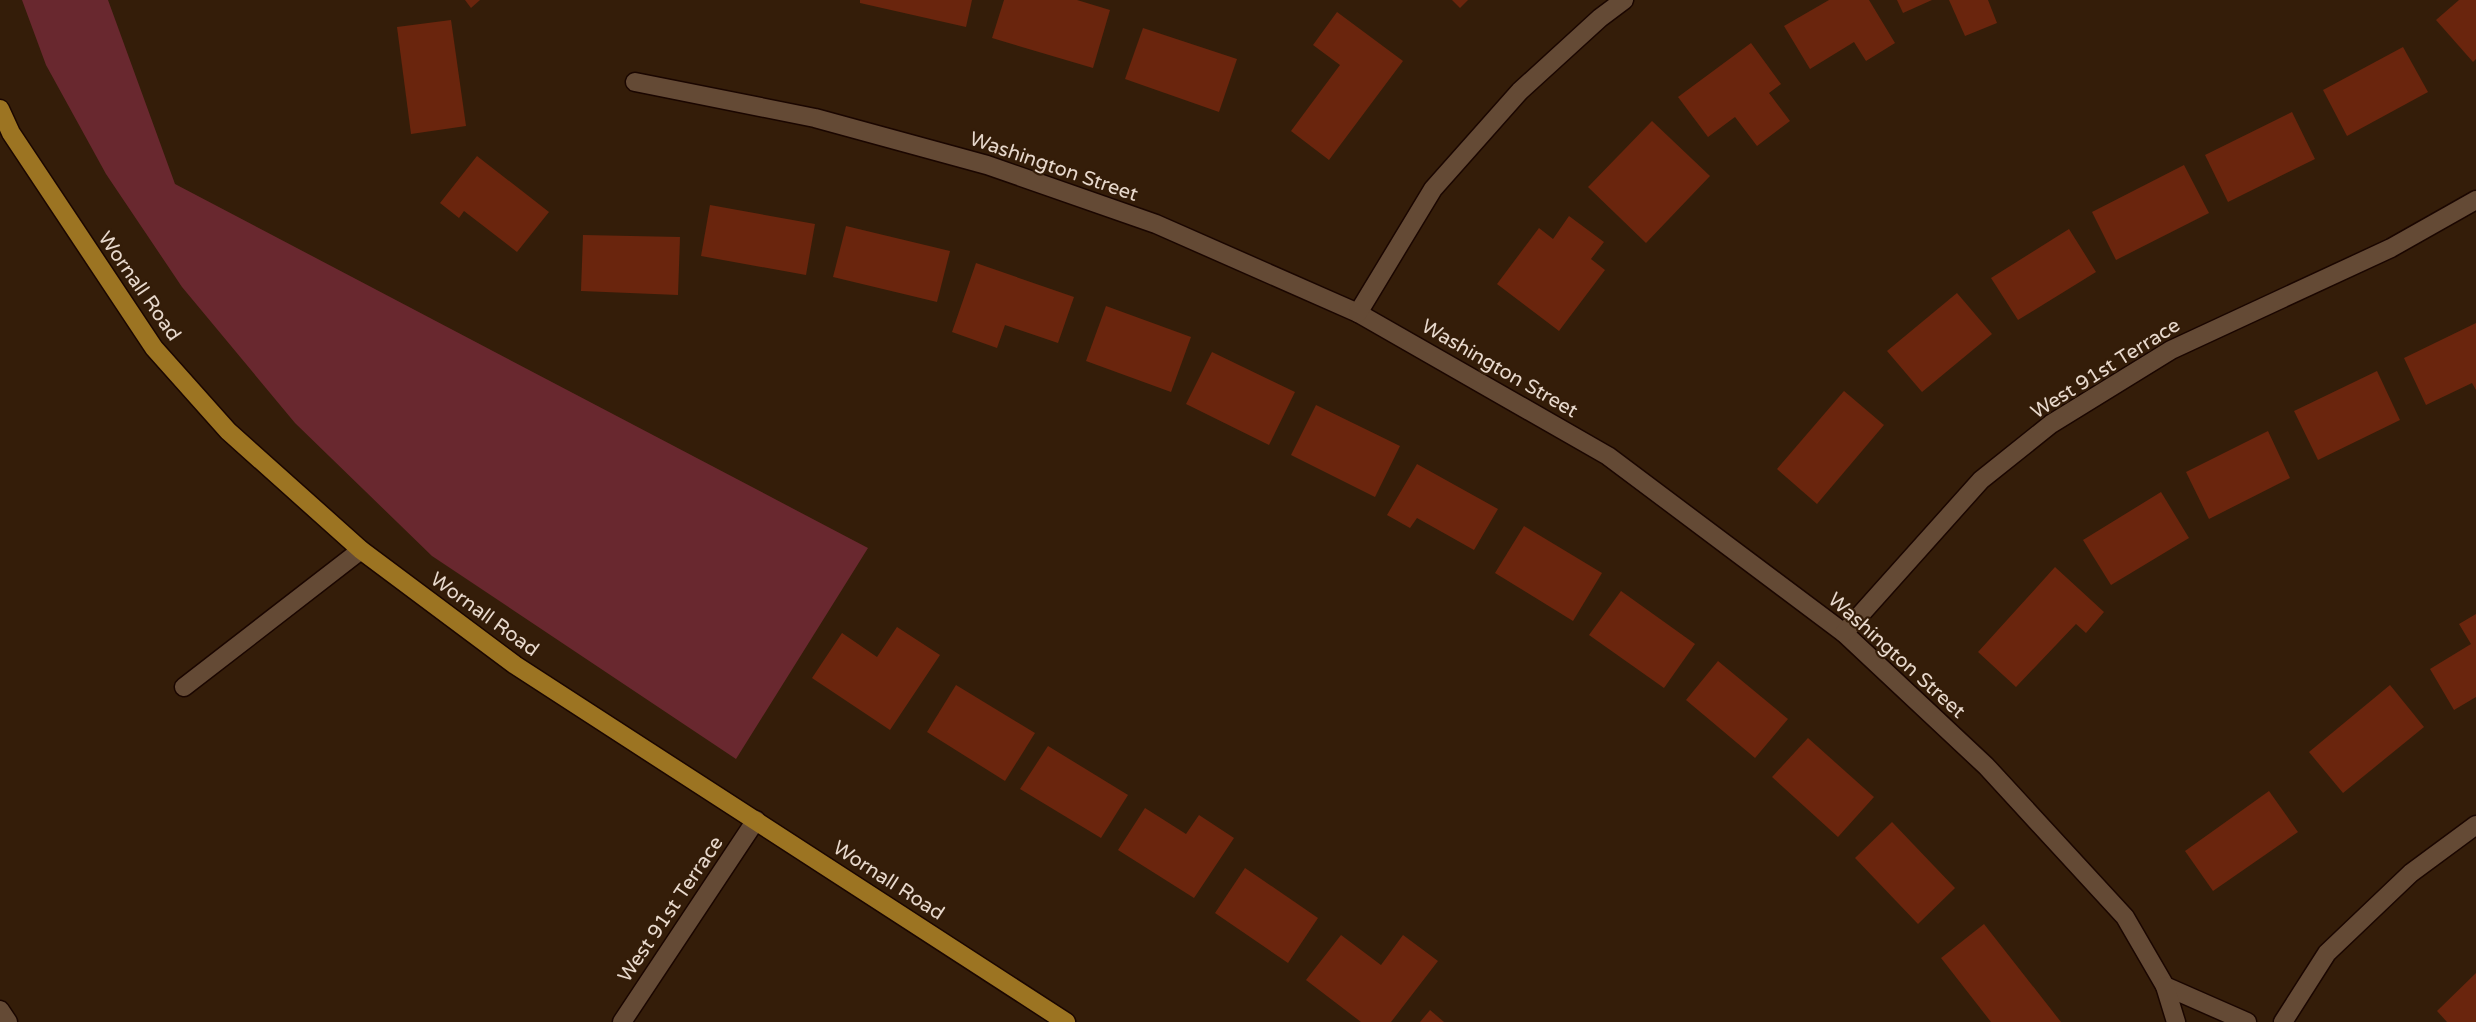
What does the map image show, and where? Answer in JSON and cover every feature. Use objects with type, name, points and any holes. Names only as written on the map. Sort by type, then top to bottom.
[{"type":"main road","name":"Wornall Road","points":[[0,109],[5,135],[154,348],[228,430],[361,550],[515,665],[624,738],[756,820],[1066,1022]]},
{"type":"street","points":[[1358,313],[1433,189],[1520,92],[1600,18],[1624,0]]},
{"type":"street","name":"Washington Street","points":[[635,82],[815,117],[987,165],[1156,224],[1358,313],[1608,456],[1844,633],[1986,766],[2125,917],[2165,986],[2176,1022]]},
{"type":"street","name":"West 91st Terrace","points":[[1844,633],[1981,480],[2051,424],[2171,350],[2391,248],[2476,200]]},
{"type":"street","points":[[183,687],[361,550]]},
{"type":"street","name":"West 91st Terrace","points":[[622,1022],[756,820]]},
{"type":"street","points":[[2283,1022],[2327,953],[2411,873],[2476,825]]},
{"type":"street","points":[[2165,986],[2247,1022]]},
{"type":"street","points":[[0,1010],[8,1022]]},
{"type":"shaded area","points":[[22,0],[108,0],[175,184],[868,548],[736,759],[432,556],[295,423],[182,287],[106,174],[46,65]]},
{"type":"building","points":[[465,0],[480,0],[471,8]]},
{"type":"building","points":[[860,0],[972,0],[966,27],[860,3]]},
{"type":"building","points":[[1004,0],[1077,0],[1110,10],[1093,68],[992,38]]},
{"type":"building","points":[[1452,0],[1468,0],[1460,8]]},
{"type":"building","points":[[1829,0],[1869,0],[1895,43],[1866,61],[1854,42],[1810,69],[1784,26]]},
{"type":"building","points":[[1897,0],[1932,0],[1903,13]]},
{"type":"building","points":[[1949,0],[1988,0],[1997,23],[1965,36]]},
{"type":"building","points":[[2459,0],[2476,0],[2476,59],[2473,62],[2436,20]]},
{"type":"building","points":[[1337,12],[1403,61],[1329,160],[1291,131],[1340,65],[1313,45]]},
{"type":"building","points":[[451,20],[466,126],[411,134],[397,27]]},
{"type":"building","points":[[1143,28],[1237,59],[1219,112],[1125,79]]},
{"type":"building","points":[[1751,43],[1781,84],[1769,93],[1790,121],[1757,146],[1735,117],[1708,137],[1678,97]]},
{"type":"building","points":[[2403,47],[2428,92],[2347,136],[2323,90]]},
{"type":"building","points":[[2292,112],[2315,159],[2228,202],[2205,155]]},
{"type":"building","points":[[1652,121],[1710,176],[1646,243],[1588,187]]},
{"type":"building","points":[[477,156],[549,212],[517,252],[464,211],[459,218],[440,203]]},
{"type":"building","points":[[2184,165],[2209,213],[2116,260],[2092,212]]},
{"type":"building","points":[[710,205],[815,224],[806,275],[701,256]]},
{"type":"building","points":[[1569,216],[1604,242],[1591,259],[1605,270],[1559,331],[1497,284],[1539,228],[1553,239]]},
{"type":"building","points":[[846,226],[950,251],[937,302],[833,277]]},
{"type":"building","points":[[2069,229],[2096,272],[2018,320],[1991,278]]},
{"type":"building","points":[[583,235],[680,237],[678,295],[581,291]]},
{"type":"building","points":[[976,263],[1074,297],[1058,343],[1005,325],[997,348],[952,332]]},
{"type":"building","points":[[1957,293],[1992,334],[1922,392],[1887,351]]},
{"type":"building","points":[[1106,306],[1191,337],[1171,392],[1086,361]]},
{"type":"building","points":[[2476,323],[2476,390],[2472,383],[2426,405],[2404,358]]},
{"type":"building","points":[[1212,352],[1295,392],[1269,445],[1186,404]]},
{"type":"building","points":[[2377,371],[2400,420],[2318,460],[2294,411]]},
{"type":"building","points":[[1844,391],[1884,425],[1817,504],[1777,469]]},
{"type":"building","points":[[1316,405],[1400,446],[1375,497],[1291,455]]},
{"type":"building","points":[[2268,431],[2290,478],[2209,519],[2186,472]]},
{"type":"building","points":[[1417,464],[1498,509],[1474,550],[1417,518],[1410,528],[1387,515]]},
{"type":"building","points":[[2161,492],[2189,538],[2111,585],[2083,540]]},
{"type":"building","points":[[1524,526],[1602,573],[1573,621],[1495,573]]},
{"type":"building","points":[[2055,567],[2104,612],[2086,633],[2076,624],[2016,687],[1978,652]]},
{"type":"building","points":[[1621,591],[1695,644],[1664,688],[1589,635]]},
{"type":"building","points":[[2476,614],[2476,697],[2454,710],[2430,669],[2471,644],[2459,624]]},
{"type":"building","points":[[897,627],[940,655],[890,730],[812,678],[842,633],[877,657]]},
{"type":"building","points":[[1718,661],[1788,719],[1755,758],[1686,700]]},
{"type":"building","points":[[956,685],[1035,733],[1005,781],[927,732]]},
{"type":"building","points":[[2390,685],[2424,727],[2343,793],[2309,752]]},
{"type":"building","points":[[1808,738],[1874,797],[1838,837],[1772,777]]},
{"type":"building","points":[[1048,746],[1128,795],[1101,838],[1020,789]]},
{"type":"building","points":[[2269,791],[2298,832],[2213,891],[2185,851]]},
{"type":"building","points":[[1145,808],[1186,834],[1199,815],[1234,838],[1194,898],[1118,850]]},
{"type":"building","points":[[1892,822],[1955,888],[1918,924],[1855,858]]},
{"type":"building","points":[[1245,868],[1318,918],[1288,963],[1215,913]]},
{"type":"building","points":[[1984,924],[2061,1022],[1991,1022],[1941,958]]},
{"type":"building","points":[[1341,935],[1381,965],[1403,935],[1438,961],[1391,1022],[1361,1022],[1306,980]]},
{"type":"building","points":[[2476,973],[2476,1022],[2447,1022],[2437,1011]]},
{"type":"building","points":[[1430,1010],[1444,1022],[1420,1022]]}]
